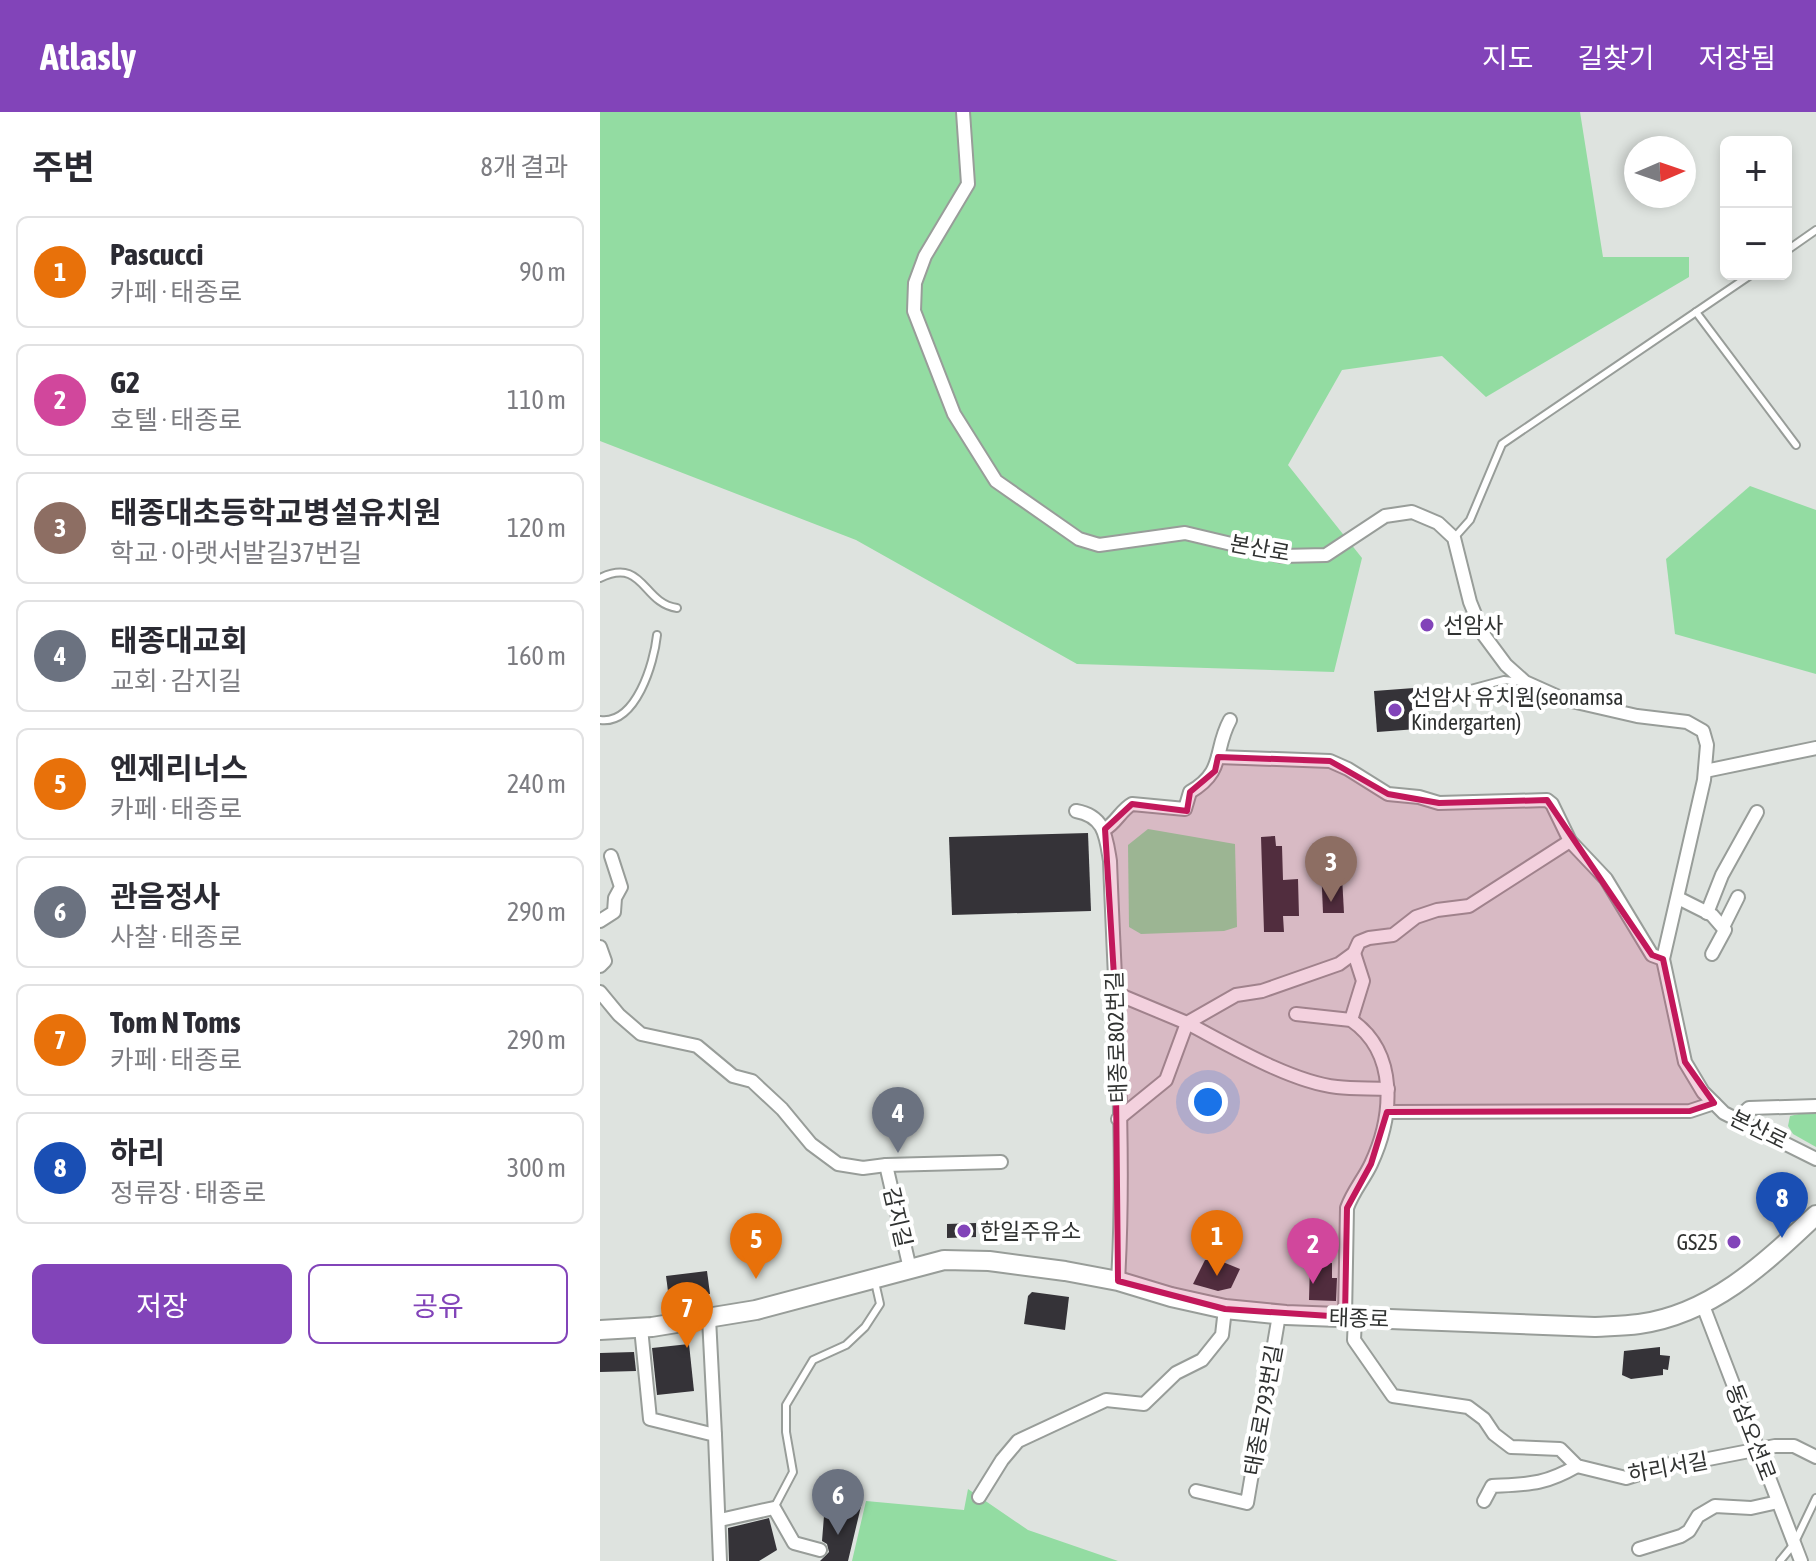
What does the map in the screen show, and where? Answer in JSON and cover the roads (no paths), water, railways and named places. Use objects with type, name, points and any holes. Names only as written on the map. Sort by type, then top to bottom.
[{"type":"main road","name":"태종로","points":[[600,1330],[641,1328],[783,1304],[944,1260],[989,1261],[1065,1271],[1118,1281],[1225,1309],[1279,1315],[1595,1327],[1641,1324],[1702,1303],[1730,1289],[1765,1264],[1816,1215]]},
{"type":"street","name":"본산로","points":[[963,112],[968,184],[925,256],[915,283],[914,311],[954,414],[996,481],[1079,539],[1099,545],[1185,533],[1282,556],[1326,555],[1385,516],[1412,512],[1438,523],[1454,538],[1470,602],[1483,634],[1506,665],[1525,682],[1563,699],[1637,716],[1687,722],[1703,731],[1707,745],[1705,771],[1663,959],[1685,1062],[1703,1092],[1724,1113],[1816,1159]]},
{"type":"street","points":[[1076,811],[1086,813],[1105,829],[1132,804],[1185,809],[1190,792],[1204,784],[1215,771],[1222,735],[1230,720]]},
{"type":"street","points":[[1705,771],[1816,748]]},
{"type":"street","points":[[1218,757],[1330,761],[1388,794],[1419,797],[1439,803],[1547,800],[1552,804],[1570,841],[1606,879],[1652,955],[1663,959]]},
{"type":"street","points":[[1707,913],[1722,875],[1757,812]]},
{"type":"street","name":"태종로802번길","points":[[1105,829],[1110,861],[1115,993],[1118,1281]]},
{"type":"street","points":[[1118,1119],[1166,1080],[1187,1023],[1236,995],[1262,991],[1339,964],[1369,938],[1393,935],[1416,917],[1437,910],[1469,906],[1570,841]]},
{"type":"street","points":[[600,921],[614,912],[615,898],[621,887],[611,856]]},
{"type":"street","points":[[1712,954],[1738,897]]},
{"type":"street","points":[[1678,898],[1707,913],[1723,927]]},
{"type":"street","points":[[600,947],[605,961],[600,966]]},
{"type":"street","points":[[1296,1014],[1351,1020],[1363,981],[1357,948]]},
{"type":"street","points":[[600,992],[619,1015],[641,1034],[697,1046],[733,1076],[752,1081],[782,1109],[811,1144],[838,1164],[863,1168],[1001,1162]]},
{"type":"street","points":[[1115,993],[1187,1023],[1275,1068],[1336,1087],[1388,1089]]},
{"type":"street","name":"하리서길","points":[[1351,1020],[1378,1052],[1387,1076],[1388,1089],[1387,1112],[1371,1164],[1352,1193],[1347,1208],[1350,1318],[1354,1340],[1393,1396],[1468,1407],[1511,1447],[1560,1449],[1577,1466],[1626,1478],[1680,1461],[1775,1446],[1794,1446],[1816,1457]]},
{"type":"street","points":[[1387,1112],[1690,1111],[1714,1103]]},
{"type":"street","points":[[1737,1119],[1749,1108],[1816,1106]]},
{"type":"street","name":"감지길","points":[[886,1165],[910,1269]]},
{"type":"street","name":"동삼오션로","points":[[1702,1303],[1801,1561]]},
{"type":"street","points":[[979,1497],[1018,1441],[1106,1400],[1144,1404],[1176,1373],[1202,1360],[1222,1335],[1225,1309]]},
{"type":"street","name":"태종로793번길","points":[[1196,1491],[1247,1503],[1279,1315]]},
{"type":"street","points":[[709,1318],[720,1561]]},
{"type":"street","points":[[641,1328],[650,1419],[715,1435]]},
{"type":"street","points":[[1484,1501],[1492,1486],[1537,1484],[1554,1479],[1577,1466]]},
{"type":"street","points":[[1639,1549],[1681,1536],[1689,1531],[1698,1516],[1715,1506],[1751,1508],[1778,1502]]},
{"type":"street","points":[[720,1520],[774,1508],[794,1543],[820,1550]]},
{"type":"lane","points":[[1792,247],[1816,230]]},
{"type":"lane","points":[[1454,538],[1470,520],[1502,444],[1743,280]]},
{"type":"lane","points":[[1696,312],[1796,445]]},
{"type":"lane","points":[[600,578],[623,571],[642,583],[667,607],[677,608]]},
{"type":"lane","points":[[600,720],[622,717],[635,699],[654,658],[657,635]]},
{"type":"lane","points":[[1467,690],[1504,680],[1525,682]]},
{"type":"lane","points":[[774,1508],[793,1472],[786,1432],[786,1405],[813,1360],[846,1345],[865,1327],[880,1304],[874,1279]]},
{"type":"lane","points":[[1780,1561],[1794,1544],[1816,1498]]},
{"type":"place","name":"선암사","points":[[1427,625]]},
{"type":"place","name":"선암사 유치원(seonamsa Kindergarten)","points":[[1395,710]]},
{"type":"place","name":"태종대초등학교병설유치원","points":[[1331,902]]},
{"type":"place","name":"태종대교회","points":[[898,1153]]},
{"type":"place","name":"한일주유소","points":[[964,1231]]},
{"type":"place","name":"하리","points":[[1782,1238]]},
{"type":"place","name":"GS25","points":[[1734,1242]]},
{"type":"place","name":"Pascucci","points":[[1217,1276]]},
{"type":"place","name":"엔제리너스","points":[[756,1279]]},
{"type":"place","name":"G2","points":[[1313,1284]]},
{"type":"place","name":"Tom N Toms","points":[[687,1348]]},
{"type":"place","name":"관음정사","points":[[838,1535]]}]
